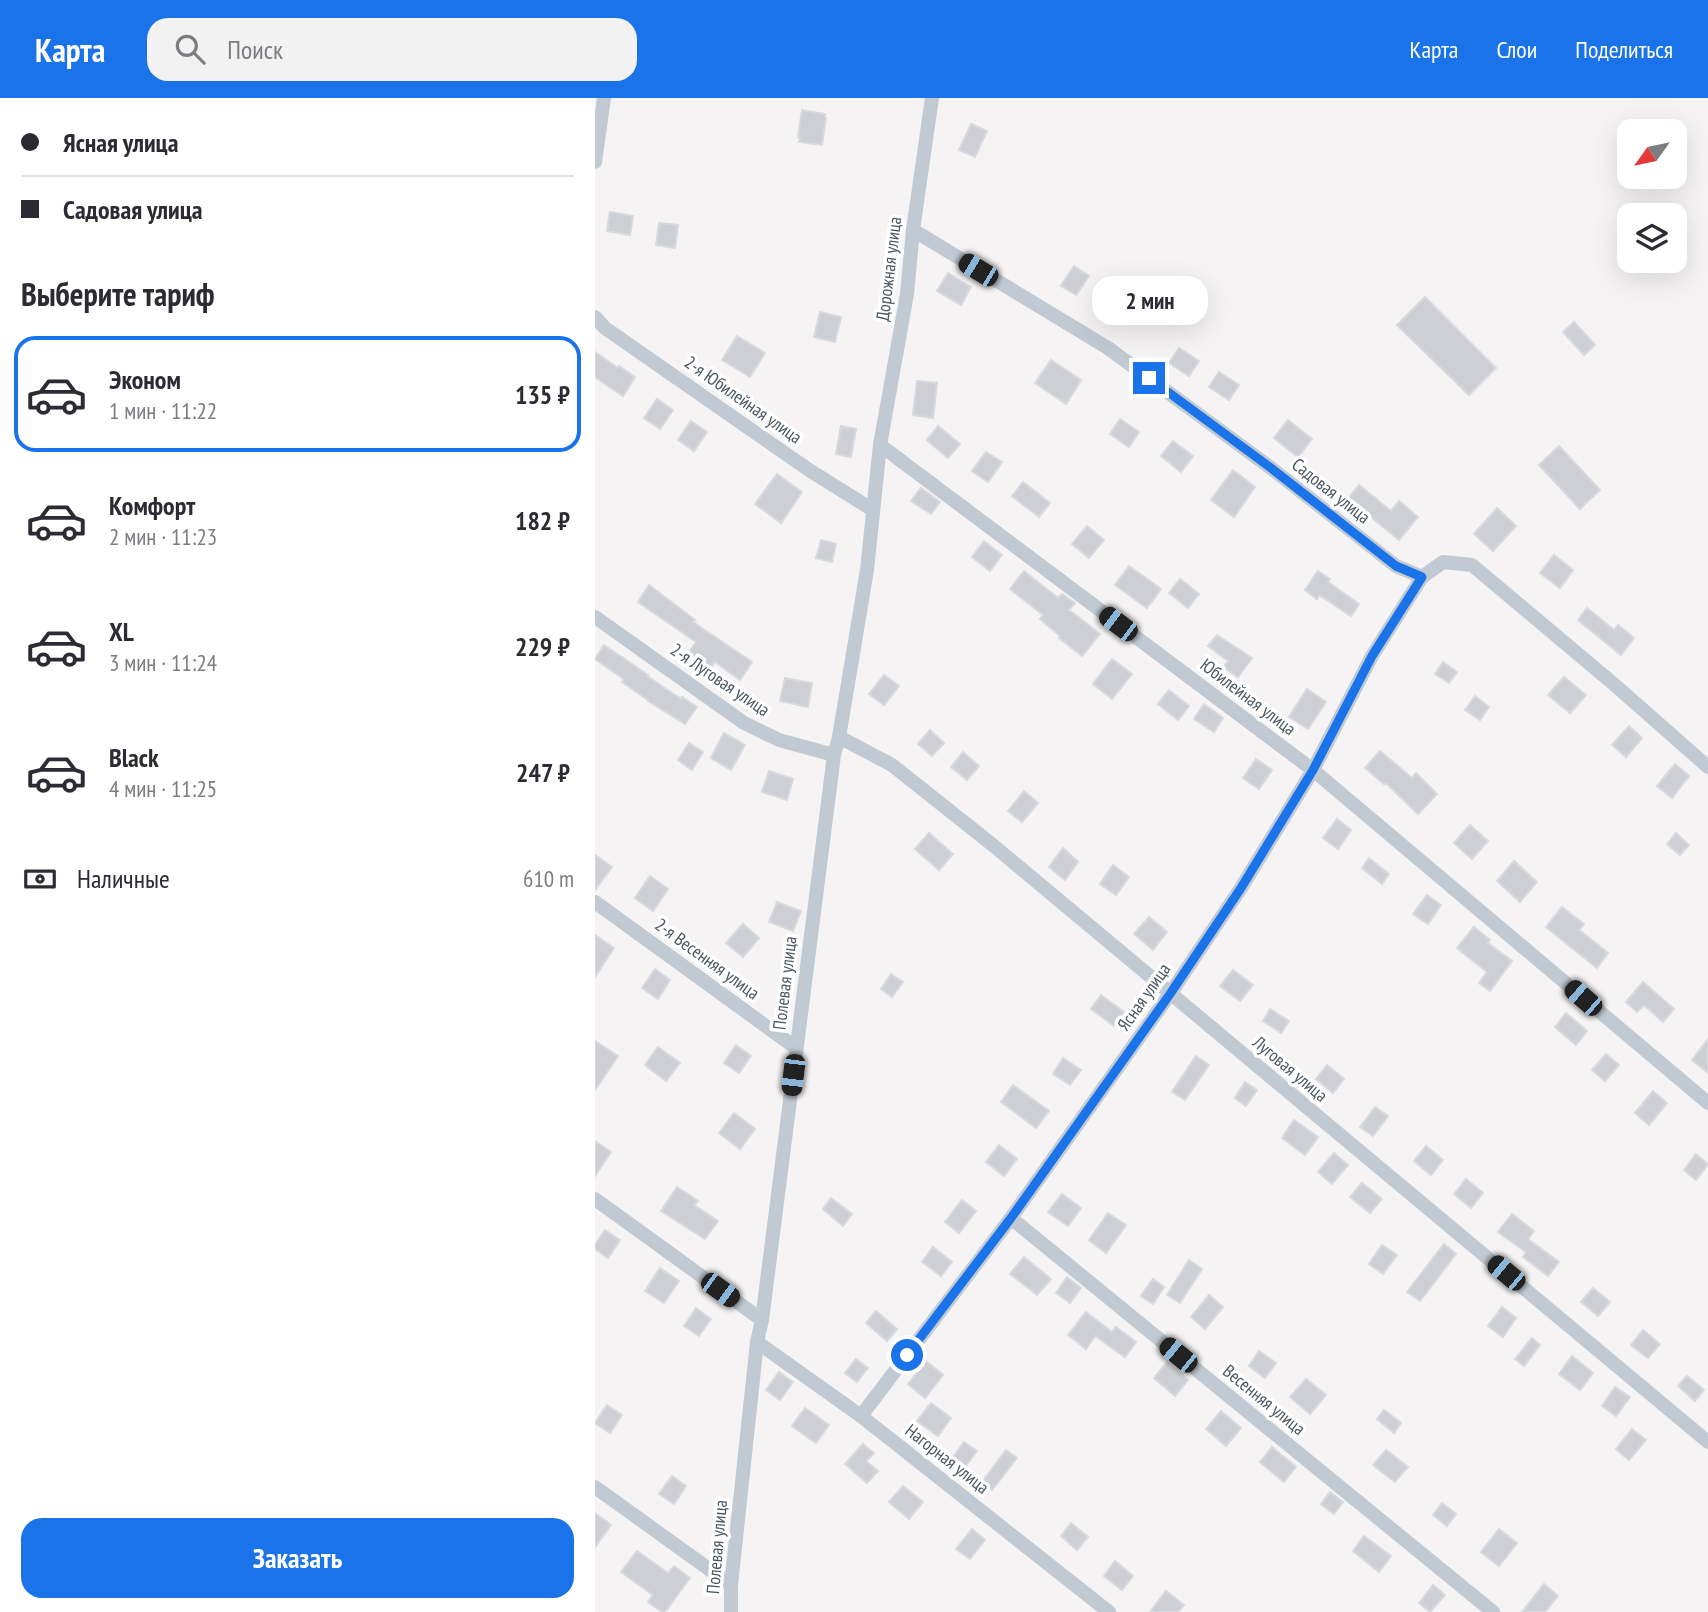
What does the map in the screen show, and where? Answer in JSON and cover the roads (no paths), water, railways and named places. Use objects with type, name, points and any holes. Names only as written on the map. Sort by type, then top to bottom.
[{"type":"street","points":[[595,162],[604,98]]},
{"type":"street","name":"Дорожная улица","points":[[880,445],[907,294],[913,230],[932,98]]},
{"type":"street","name":"Садовая улица","points":[[913,230],[1108,348],[1271,468],[1396,566],[1422,577]]},
{"type":"street","name":"2-я Юбилейная улица","points":[[595,317],[605,328],[718,407],[809,470],[873,510]]},
{"type":"street","name":"Полевая улица","points":[[731,1612],[731,1585],[757,1342],[834,755],[867,570],[880,445]]},
{"type":"street","name":"Юбилейная улица","points":[[880,445],[1313,770],[1708,1103]]},
{"type":"street","points":[[1422,577],[1443,562],[1472,565],[1708,767]]},
{"type":"street","name":"Ясная улица","points":[[861,1416],[1011,1218],[1170,994],[1241,888],[1313,770],[1372,656],[1422,577]]},
{"type":"street","name":"2-я Луговая улица","points":[[595,617],[744,723],[779,740],[834,755]]},
{"type":"street","name":"Луговая улица","points":[[839,737],[892,765],[993,846],[1708,1442]]},
{"type":"street","name":"2-я Весенняя улица","points":[[595,902],[796,1048]]},
{"type":"street","points":[[595,1199],[762,1320]]},
{"type":"street","name":"Весенняя улица","points":[[1011,1218],[1493,1612]]},
{"type":"street","name":"Нагорная улица","points":[[757,1342],[861,1416],[1109,1612]]},
{"type":"street","points":[[595,1487],[731,1585]]}]
